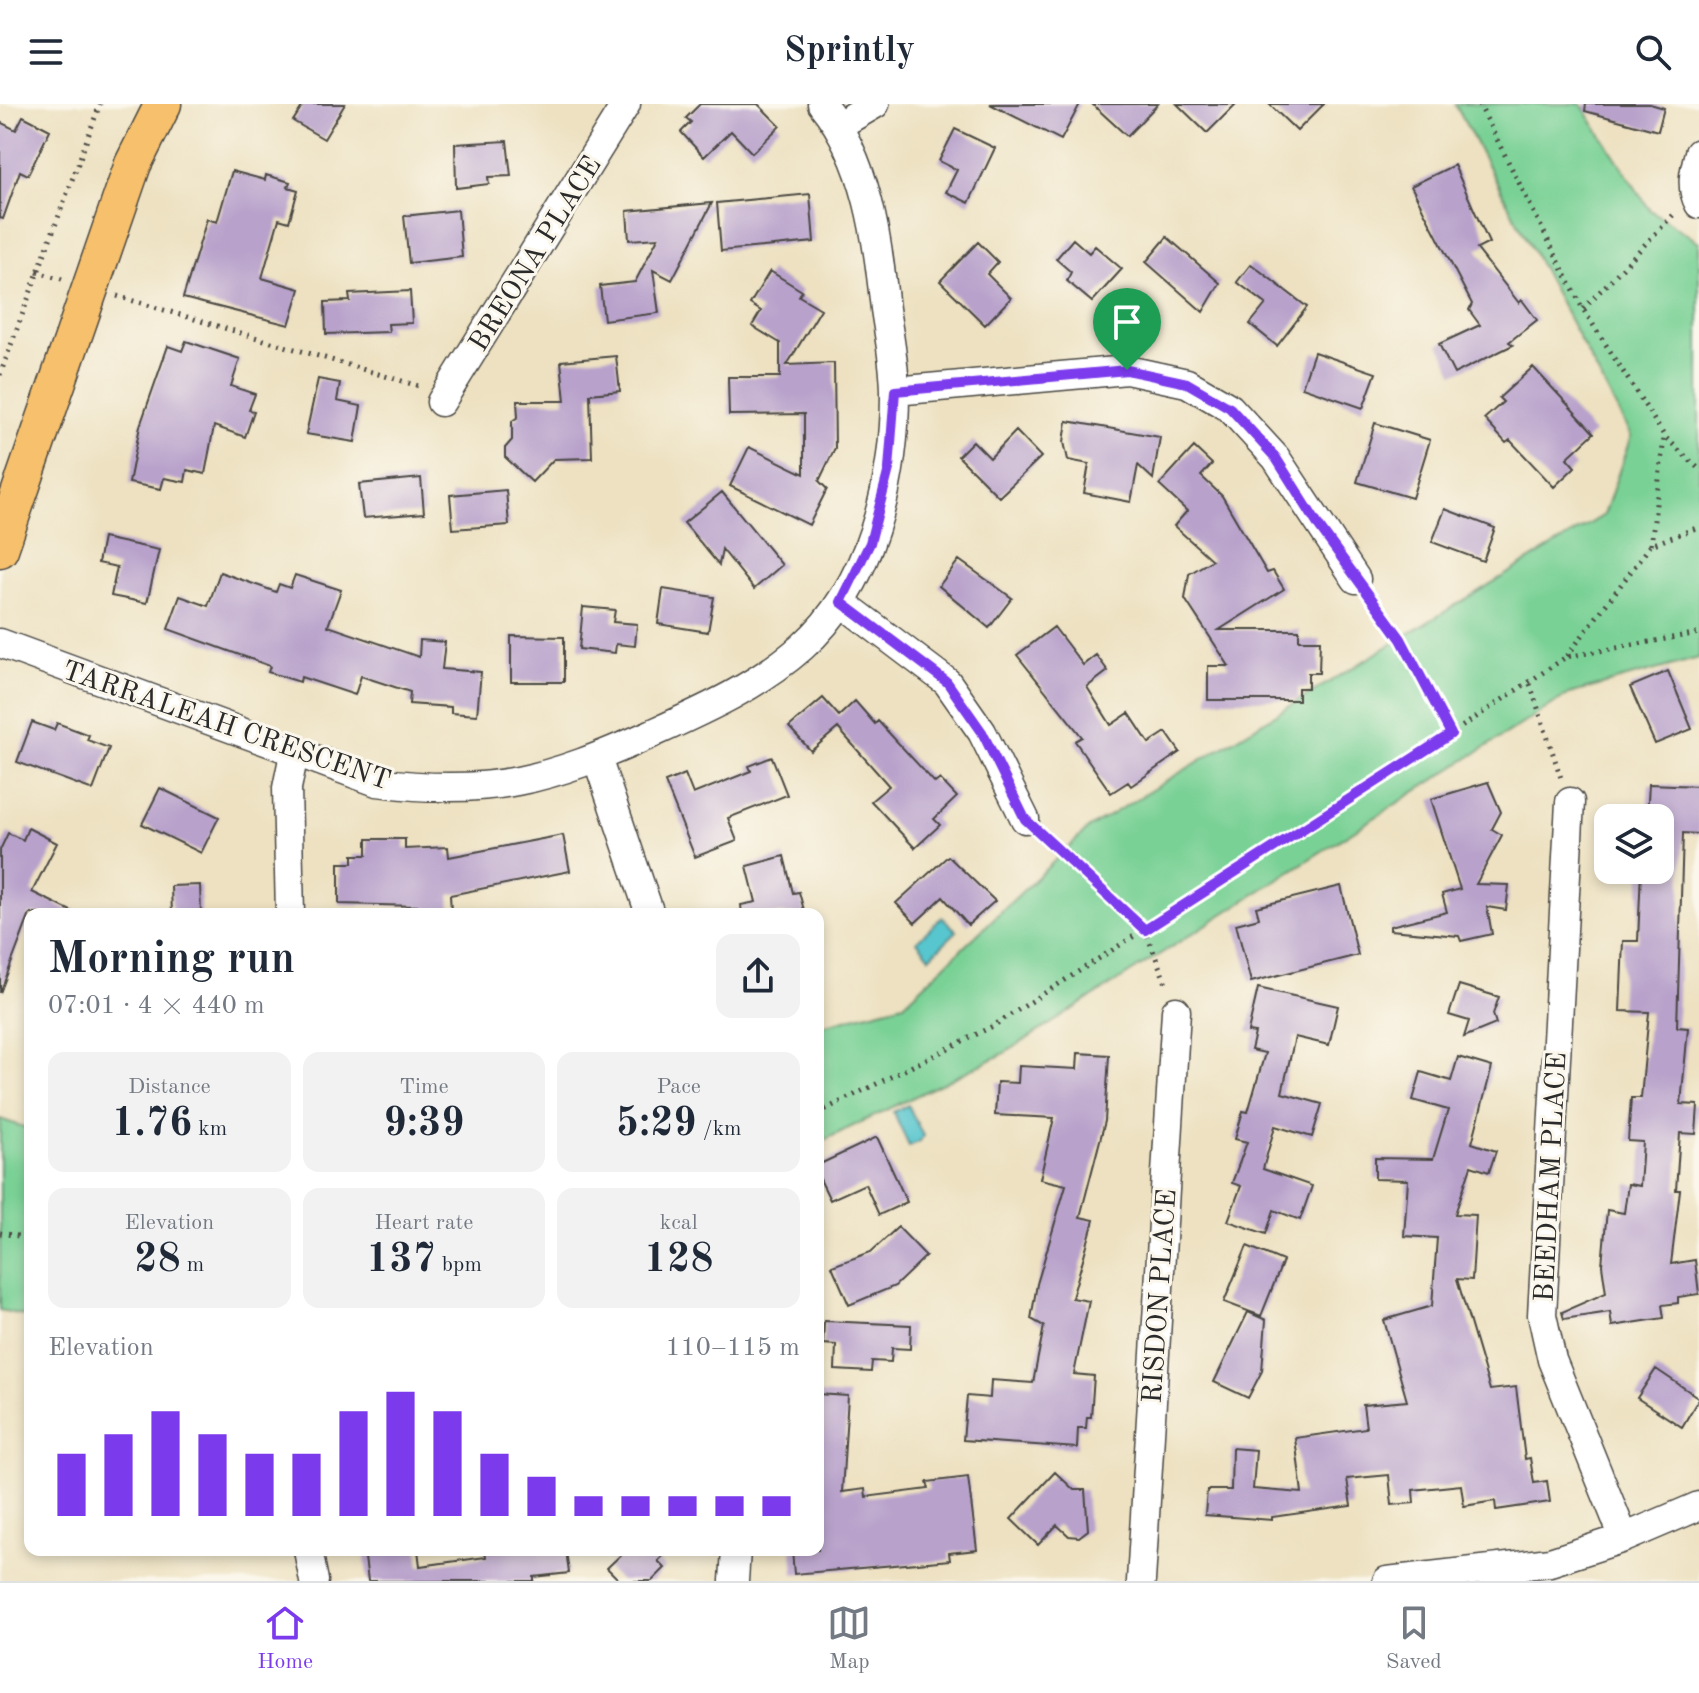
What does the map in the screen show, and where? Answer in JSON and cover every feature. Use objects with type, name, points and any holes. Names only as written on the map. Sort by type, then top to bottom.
[{"type":"main road","points":[[0,549],[133,164],[163,104]]},
{"type":"street","name":"BREONA PLACE","points":[[441,402],[626,104]]},
{"type":"street","points":[[830,115],[875,104]]},
{"type":"street","name":"TARRALEAH CRESCENT","points":[[0,643],[294,754],[377,782],[425,789],[473,789],[531,780],[597,758],[753,684],[804,646],[841,602],[870,543],[889,469],[895,391],[872,218],[859,171],[830,115]]},
{"type":"street","points":[[1696,199],[1694,173],[1699,153]]},
{"type":"street","points":[[895,391],[1127,370],[1187,383],[1230,408],[1276,458],[1356,579]]},
{"type":"street","points":[[841,602],[947,682],[982,732],[1025,819]]},
{"type":"street","points":[[290,908],[287,788],[294,754]]},
{"type":"street","points":[[597,758],[648,908]]},
{"type":"street","name":"BEEDHAM PLACE","points":[[1570,802],[1542,1315],[1552,1360],[1624,1538]]},
{"type":"street","name":"RISDON PLACE","points":[[1141,1581],[1176,1011]]},
{"type":"street","points":[[1389,1581],[1550,1562],[1624,1538],[1699,1506]]},
{"type":"street","points":[[309,1556],[314,1581]]},
{"type":"street","points":[[734,1581],[736,1556]]},
{"type":"path","points":[[0,375],[100,104]]},
{"type":"path","points":[[1479,104],[1583,309],[1665,437],[1699,469]]},
{"type":"path","points":[[1583,309],[1696,199]]},
{"type":"path","points":[[110,294],[416,382],[441,402]]},
{"type":"path","points":[[824,1110],[993,1026],[1530,684],[1566,657],[1651,545],[1665,437]]},
{"type":"path","points":[[1651,545],[1699,527]]},
{"type":"path","points":[[1356,579],[1401,639],[1451,734]]},
{"type":"path","points":[[1566,657],[1699,633]]},
{"type":"path","points":[[1530,684],[1570,802]]},
{"type":"path","points":[[1025,819],[1145,930],[1176,1011]]},
{"type":"path","points":[[0,1233],[24,1237]]},
{"type":"green space","points":[[1455,104],[1581,104],[1650,210],[1699,242],[1699,658],[1569,694],[1003,1054],[824,1140],[824,1024],[904,1004],[1089,828],[1604,515],[1631,436]]},
{"type":"green space","points":[[0,1119],[24,1127],[24,1316],[0,1310]]},
{"type":"water","points":[[942,917],[957,931],[930,957],[917,941]]},
{"type":"water","points":[[908,1105],[923,1136],[919,1142],[909,1146],[893,1112]]},
{"type":"building","points":[[304,104],[345,104],[324,139],[293,121]]},
{"type":"building","points":[[700,104],[758,104],[780,126],[752,153],[731,131],[704,157],[681,132],[691,122],[686,118]]},
{"type":"building","points":[[990,104],[1080,104],[1061,140]]},
{"type":"building","points":[[1092,104],[1158,104],[1127,136]]},
{"type":"building","points":[[1177,104],[1236,104],[1207,133]]},
{"type":"building","points":[[1269,104],[1324,104],[1297,131]]},
{"type":"building","points":[[1586,104],[1650,104],[1664,108],[1658,131],[1585,111]]},
{"type":"building","points":[[23,116],[50,130],[28,175],[20,171],[3,219],[0,218],[0,122],[16,130]]},
{"type":"building","points":[[955,129],[995,148],[969,203],[946,192],[957,170],[939,161]]},
{"type":"building","points":[[507,141],[511,176],[488,177],[489,184],[456,188],[455,144]]},
{"type":"building","points":[[1454,165],[1489,243],[1477,249],[1519,303],[1522,300],[1537,320],[1509,342],[1513,345],[1454,374],[1439,344],[1480,325],[1469,310],[1472,304],[1411,186]]},
{"type":"building","points":[[232,171],[265,180],[266,175],[290,182],[288,187],[298,190],[289,222],[279,219],[262,278],[300,289],[289,325],[183,298],[207,219],[217,222]]},
{"type":"building","points":[[810,194],[814,242],[721,251],[717,203]]},
{"type":"building","points":[[712,203],[672,280],[653,270],[659,313],[604,320],[600,286],[635,282],[658,238],[629,240],[627,211]]},
{"type":"building","points":[[458,210],[462,257],[409,263],[404,216]]},
{"type":"building","points":[[1167,237],[1220,283],[1203,312],[1146,262]]},
{"type":"building","points":[[1073,239],[1089,253],[1095,246],[1122,269],[1092,302],[1067,281],[1071,272],[1056,259]]},
{"type":"building","points":[[978,242],[998,262],[987,274],[1011,298],[985,325],[940,281]]},
{"type":"building","points":[[1251,264],[1307,307],[1277,346],[1250,324],[1266,304],[1237,282]]},
{"type":"building","points":[[770,271],[802,291],[799,296],[821,309],[787,365],[834,363],[835,448],[819,481],[827,489],[809,525],[730,486],[749,447],[804,474],[804,414],[729,415],[728,377],[780,377],[780,343],[752,326],[761,311],[750,304]]},
{"type":"building","points":[[410,291],[412,323],[388,324],[389,332],[326,334],[325,302],[350,301],[349,294]]},
{"type":"building","points":[[186,341],[240,359],[231,386],[255,394],[249,410],[254,411],[245,437],[214,426],[205,474],[187,470],[185,482],[164,478],[161,489],[129,483],[140,426],[168,346],[182,351]]},
{"type":"building","points":[[1314,352],[1376,373],[1363,408],[1302,387]]},
{"type":"building","points":[[616,356],[620,391],[590,394],[592,458],[554,459],[532,482],[505,457],[505,448],[512,440],[512,421],[518,417],[517,401],[565,401],[561,361]]},
{"type":"building","points":[[1533,367],[1594,433],[1567,458],[1575,467],[1554,487],[1510,440],[1506,443],[1484,419],[1503,402],[1499,398]]},
{"type":"building","points":[[318,379],[340,383],[337,401],[361,406],[355,442],[306,434]]},
{"type":"building","points":[[1067,421],[1160,437],[1153,479],[1138,465],[1131,502],[1084,493],[1089,464],[1068,460],[1064,442]]},
{"type":"building","points":[[1375,423],[1430,440],[1412,498],[1357,482]]},
{"type":"building","points":[[1016,431],[1041,457],[999,497],[958,456],[973,441],[990,458]]},
{"type":"building","points":[[1194,447],[1212,464],[1201,476],[1222,496],[1267,573],[1273,571],[1284,589],[1219,630],[1299,630],[1299,640],[1320,640],[1319,673],[1308,673],[1308,688],[1298,688],[1298,700],[1208,700],[1208,666],[1229,666],[1185,599],[1189,574],[1212,560],[1174,526],[1187,511],[1159,485]]},
{"type":"building","points":[[421,478],[424,513],[363,518],[359,484]]},
{"type":"building","points":[[506,490],[509,525],[453,529],[450,495]]},
{"type":"building","points":[[722,492],[782,565],[754,589],[722,549],[719,565],[684,523]]},
{"type":"building","points":[[1445,509],[1495,528],[1483,561],[1432,542]]},
{"type":"building","points":[[103,538],[159,550],[147,603],[111,596],[117,567],[98,563]]},
{"type":"building","points":[[959,560],[1012,598],[989,628],[939,586]]},
{"type":"building","points":[[220,572],[276,592],[279,584],[290,588],[295,575],[341,590],[328,626],[419,657],[420,640],[445,642],[442,669],[481,672],[477,715],[451,713],[451,707],[409,704],[410,692],[361,676],[355,695],[301,677],[300,682],[268,672],[270,666],[168,629],[180,596],[208,606]]},
{"type":"building","points":[[663,589],[714,597],[708,632],[658,624]]},
{"type":"building","points":[[583,607],[615,610],[613,622],[637,624],[635,646],[616,644],[615,653],[579,649]]},
{"type":"building","points":[[1054,627],[1083,665],[1096,655],[1108,671],[1087,687],[1111,725],[1129,713],[1149,743],[1166,732],[1180,752],[1131,786],[1128,782],[1111,793],[1075,741],[1082,737],[1017,655]]},
{"type":"building","points":[[511,636],[564,637],[564,682],[511,682]]},
{"type":"building","points":[[1668,671],[1692,729],[1655,744],[1630,687]]},
{"type":"building","points":[[823,698],[839,716],[855,701],[875,724],[878,721],[935,783],[940,779],[957,797],[934,819],[940,825],[915,848],[871,801],[889,786],[838,728],[811,751],[789,727]]},
{"type":"building","points":[[32,722],[54,730],[57,723],[89,735],[87,740],[109,748],[93,790],[17,762]]},
{"type":"building","points":[[772,757],[787,795],[728,818],[737,841],[695,857],[665,782],[685,774],[693,794],[751,771],[749,766]]},
{"type":"building","points":[[1488,782],[1501,812],[1492,829],[1502,835],[1476,884],[1509,885],[1506,910],[1487,907],[1492,934],[1461,941],[1459,936],[1390,930],[1390,926],[1447,912],[1442,894],[1460,889],[1431,799]]},
{"type":"building","points":[[1649,784],[1699,786],[1699,834],[1683,833],[1677,1027],[1688,1028],[1681,1104],[1698,1105],[1696,1134],[1680,1133],[1676,1190],[1680,1190],[1671,1264],[1695,1260],[1699,1294],[1678,1297],[1678,1303],[1662,1305],[1664,1318],[1612,1326],[1610,1312],[1564,1319],[1562,1312],[1606,1293],[1602,1265],[1607,1210],[1624,1213],[1628,1184],[1640,1186],[1643,1142],[1628,1141],[1631,1098],[1641,1098],[1649,1012],[1620,1011],[1623,941],[1638,941],[1640,884],[1674,884],[1674,804],[1648,804]]},
{"type":"building","points":[[160,788],[219,817],[201,853],[142,824]]},
{"type":"building","points":[[28,828],[57,843],[32,892],[65,908],[24,908],[24,930],[0,993],[0,850],[8,833],[23,840]]},
{"type":"building","points":[[563,835],[570,871],[450,895],[451,908],[339,904],[339,863],[353,863],[353,855],[367,855],[367,839],[405,839],[405,849],[448,847],[449,857]]},
{"type":"building","points":[[784,856],[793,893],[799,892],[803,908],[741,908],[741,905],[756,902],[747,866]]},
{"type":"building","points":[[948,856],[995,901],[968,925],[943,897],[915,923],[896,903]]},
{"type":"building","points":[[200,885],[201,908],[172,908],[171,886]]},
{"type":"building","points":[[1341,886],[1358,955],[1251,982],[1236,924],[1259,918],[1256,907]]},
{"type":"building","points":[[1459,985],[1499,997],[1493,1014],[1496,1024],[1464,1037],[1469,1021],[1449,1015]]},
{"type":"building","points":[[1258,988],[1338,1006],[1329,1045],[1295,1037],[1282,1093],[1322,1104],[1312,1137],[1275,1126],[1263,1169],[1312,1186],[1300,1220],[1274,1210],[1266,1234],[1228,1221],[1241,1186],[1232,1183],[1247,1142],[1235,1139],[1243,1111],[1248,1112],[1265,1053],[1251,1050],[1255,1033],[1248,1032]]},
{"type":"building","points":[[1078,1053],[1109,1055],[1105,1121],[1080,1217],[1094,1220],[1072,1298],[1089,1301],[1074,1374],[1094,1376],[1091,1417],[1087,1417],[1086,1428],[1078,1428],[1077,1448],[963,1440],[967,1396],[990,1398],[991,1380],[1033,1383],[1044,1326],[1031,1319],[1037,1284],[1066,1185],[1040,1179],[1054,1118],[995,1115],[997,1082],[1018,1083],[1019,1066],[1077,1069]]},
{"type":"building","points":[[1458,1057],[1492,1067],[1472,1143],[1496,1151],[1489,1172],[1471,1166],[1455,1214],[1476,1215],[1472,1280],[1457,1279],[1490,1390],[1516,1387],[1525,1459],[1530,1458],[1534,1483],[1547,1481],[1550,1502],[1496,1510],[1495,1501],[1464,1506],[1461,1485],[1413,1490],[1414,1503],[1392,1505],[1389,1475],[1347,1479],[1351,1506],[1272,1517],[1272,1520],[1205,1515],[1207,1490],[1231,1490],[1232,1448],[1256,1450],[1253,1489],[1302,1493],[1295,1438],[1366,1428],[1363,1405],[1407,1401],[1384,1320],[1432,1306],[1437,1238],[1404,1236],[1408,1180],[1375,1179],[1375,1158],[1433,1159],[1448,1110],[1413,1100],[1421,1072],[1451,1081]]},
{"type":"building","points":[[877,1137],[907,1202],[879,1215],[865,1184],[830,1200],[824,1188],[824,1162]]},
{"type":"building","points":[[898,1227],[926,1256],[895,1286],[849,1305],[832,1266],[871,1252]]},
{"type":"building","points":[[1247,1246],[1283,1261],[1261,1316],[1224,1302]]},
{"type":"building","points":[[1248,1312],[1266,1320],[1262,1371],[1248,1398],[1214,1382]]},
{"type":"building","points":[[824,1321],[911,1325],[910,1349],[892,1348],[891,1362],[872,1361],[871,1372],[835,1370],[836,1345],[824,1344]]},
{"type":"building","points":[[1656,1369],[1699,1398],[1682,1427],[1637,1398]]},
{"type":"building","points":[[824,1394],[848,1396],[842,1492],[865,1489],[866,1497],[929,1489],[927,1482],[968,1477],[977,1550],[949,1553],[950,1560],[794,1574],[792,1556],[824,1556]]},
{"type":"building","points":[[1055,1472],[1074,1490],[1085,1490],[1088,1530],[1079,1537],[1069,1536],[1057,1525],[1038,1545],[1011,1519]]},
{"type":"building","points":[[365,1556],[419,1556],[420,1566],[486,1556],[567,1556],[569,1573],[534,1577],[534,1581],[368,1581]]},
{"type":"building","points":[[620,1556],[663,1556],[658,1561],[665,1568],[652,1581],[620,1581],[607,1568]]},
{"type":"route","points":[[1127,370],[1187,383],[1230,408],[1276,458],[1320,528],[1401,639],[1451,734],[1145,930],[1025,819],[982,732],[947,682],[841,602],[870,543],[889,469],[895,391],[1127,370]]}]
